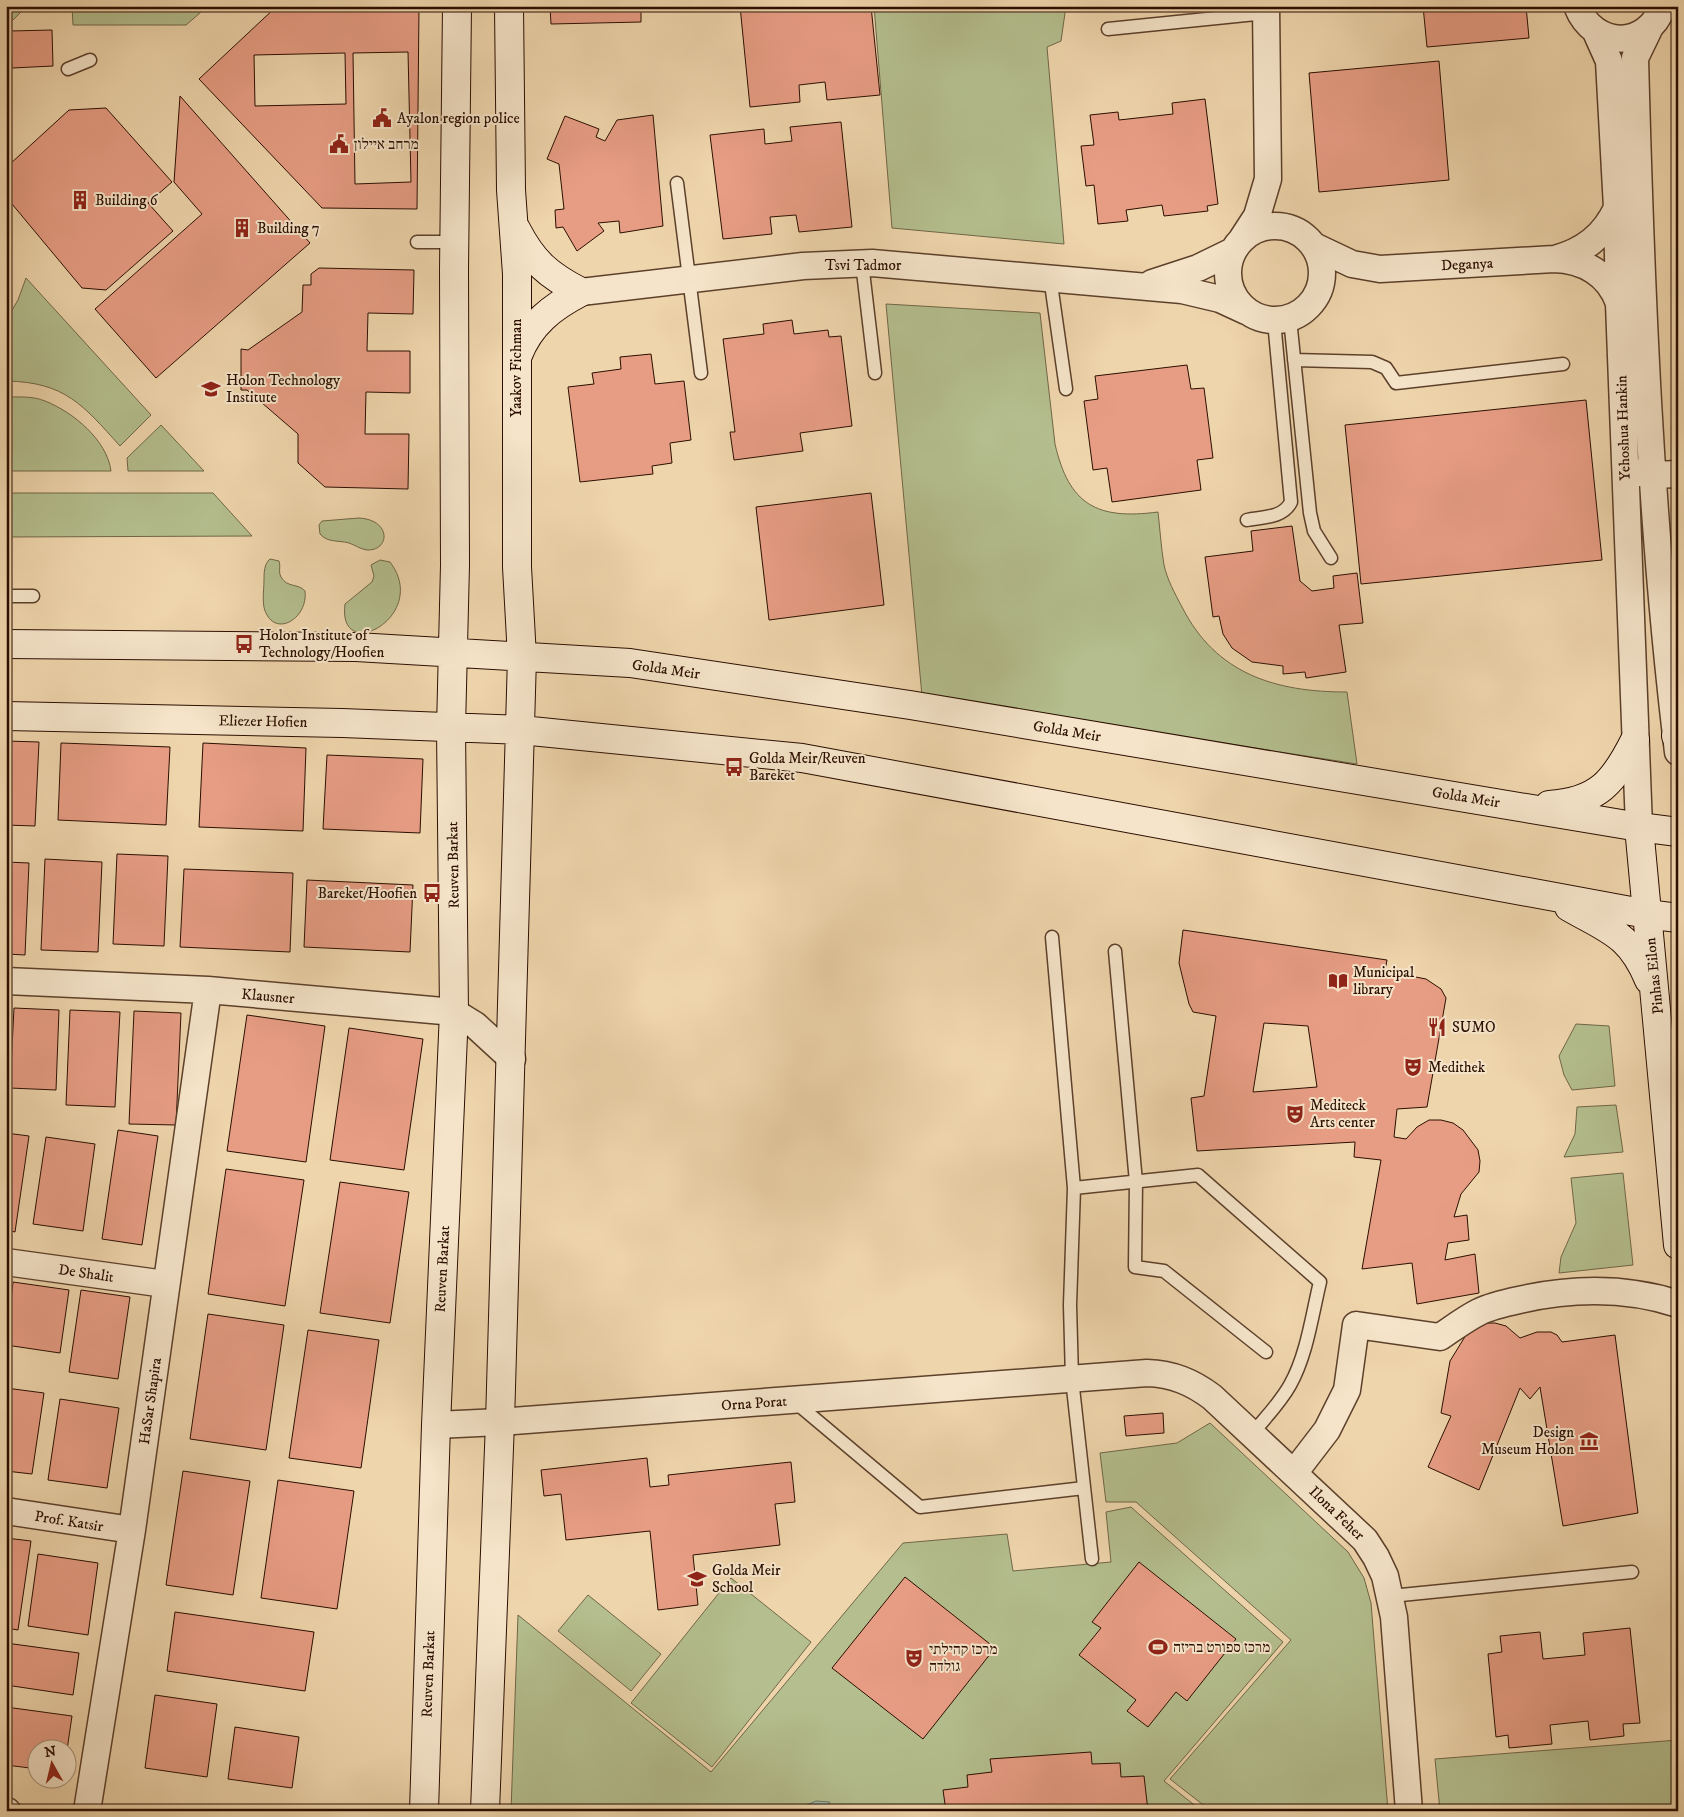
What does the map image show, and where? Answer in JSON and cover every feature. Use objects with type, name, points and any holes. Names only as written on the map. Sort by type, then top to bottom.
[{"type":"street","points":[[451,728],[455,565],[454,242],[456,6]]},
{"type":"street","name":"Yaakov Fichman","points":[[509,6],[513,223],[516,274],[517,567],[522,657],[521,730]]},
{"type":"street","name":"Yehoshua Hankin","points":[[1577,6],[1584,21],[1596,32],[1609,61],[1617,208],[1618,304],[1639,828]]},
{"type":"street","name":"Yehoshua Hankin","points":[[1663,6],[1659,17],[1649,29],[1635,58],[1640,256],[1666,474],[1677,743]]},
{"type":"street","name":"Deganya","points":[[1238,245],[1250,230],[1260,209],[1266,187],[1269,164],[1266,10]]},
{"type":"street","points":[[1596,32],[1610,38],[1623,38],[1635,37],[1649,29]]},
{"type":"street","name":"Deganya","points":[[1269,164],[1284,210],[1292,223],[1309,241],[1345,261],[1380,269]]},
{"type":"street","name":"Deganya","points":[[1554,259],[1571,254],[1593,241],[1611,222],[1617,208]]},
{"type":"street","points":[[513,223],[527,251],[543,268],[558,280],[581,292]]},
{"type":"street","points":[[1276,226],[1291,228],[1309,241],[1321,259],[1323,274],[1320,289],[1313,302],[1303,312],[1282,320],[1259,318],[1246,311],[1236,301],[1230,288],[1228,272],[1238,245],[1261,228],[1276,226]]},
{"type":"street","name":"Tsvi Tadmor","points":[[1144,286],[1198,268],[1238,245]]},
{"type":"street","name":"Deganya","points":[[1313,302],[1348,280],[1380,269],[1554,259],[1576,261],[1592,269],[1611,287],[1618,304]]},
{"type":"street","name":"Tsvi Tadmor","points":[[581,292],[812,265],[862,263],[909,265],[1144,286],[1210,296],[1230,302],[1246,311]]},
{"type":"street","points":[[516,359],[524,340],[535,324],[550,310],[581,292]]},
{"type":"street","points":[[1624,455],[1632,471],[1666,474]]},
{"type":"street","points":[[6,644],[356,647],[453,652]]},
{"type":"street","name":"Golda Meir","points":[[453,652],[630,663],[827,692],[1510,804],[1639,828],[1678,832]]},
{"type":"street","name":"Eliezer Hofien","points":[[6,716],[342,723],[521,730]]},
{"type":"street","name":"Reuven Barkat","points":[[424,1811],[436,1425],[454,1012],[451,728]]},
{"type":"street","points":[[485,1811],[500,1422],[521,730],[802,758],[1525,892],[1678,918]]},
{"type":"street","points":[[1510,804],[1568,804],[1600,791],[1622,766],[1635,740]]},
{"type":"street","name":"Pinhas Eilon","points":[[1639,828],[1678,1245]]},
{"type":"street","points":[[1525,892],[1569,907],[1620,935],[1640,958],[1657,1010]]},
{"type":"street","name":"Klausner","points":[[6,981],[208,990],[454,1012],[475,1025],[512,1059]]},
{"type":"street","name":"HaSar Shapira","points":[[87,1811],[132,1530],[165,1284],[208,990]]},
{"type":"street","name":"De Shalit","points":[[6,1262],[165,1284]]},
{"type":"street","points":[[1294,1473],[1327,1430],[1347,1390],[1356,1325],[1440,1337],[1491,1307],[1539,1295],[1579,1290],[1640,1294],[1678,1304]]},
{"type":"street","name":"Ilona Feher","points":[[1072,1379],[1147,1373],[1178,1377],[1203,1390],[1365,1540],[1381,1566],[1391,1596],[1409,1811]]},
{"type":"street","name":"Orna Porat","points":[[436,1425],[500,1422],[1072,1379]]},
{"type":"street","name":"Prof. Katsir","points":[[6,1511],[132,1530]]},
{"type":"lane","points":[[1108,28],[1266,10]]},
{"type":"lane","points":[[68,69],[90,60]]},
{"type":"lane","points":[[677,183],[701,373]]},
{"type":"lane","points":[[417,242],[454,242]]},
{"type":"lane","points":[[862,263],[875,373]]},
{"type":"lane","points":[[1050,277],[1066,389]]},
{"type":"lane","points":[[1282,320],[1294,360],[1310,513],[1314,531],[1331,558]]},
{"type":"lane","points":[[1247,520],[1280,514],[1287,510],[1291,502],[1282,320]]},
{"type":"lane","points":[[1294,360],[1372,362],[1386,368],[1396,383],[1563,364]]},
{"type":"lane","points":[[6,596],[33,596]]},
{"type":"lane","points":[[1052,937],[1074,1188],[1070,1305],[1072,1379],[1092,1559]]},
{"type":"lane","points":[[1115,951],[1136,1182],[1135,1267],[1164,1271],[1266,1352]]},
{"type":"lane","points":[[1074,1188],[1198,1175],[1320,1282],[1299,1365],[1293,1379],[1279,1403],[1252,1434]]},
{"type":"lane","points":[[793,1400],[920,1507],[1084,1488]]},
{"type":"lane","points":[[1391,1596],[1632,1572]]},
{"type":"green space","points":[[6,6],[27,6],[6,27]]},
{"type":"green space","points":[[72,6],[208,6],[186,25],[73,25]]},
{"type":"green space","points":[[874,6],[1066,6],[1061,41],[1047,47],[1064,244],[892,228]]},
{"type":"green space","points":[[26,278],[151,415],[120,446],[95,419],[71,398],[44,386],[26,382],[6,381],[6,320],[18,300]]},
{"type":"green space","points":[[886,304],[1040,313],[1055,444],[1068,481],[1089,504],[1102,510],[1137,514],[1158,512],[1164,565],[1174,592],[1196,630],[1212,649],[1230,663],[1250,675],[1272,683],[1321,691],[1347,692],[1357,764],[922,696]]},
{"type":"green space","points":[[6,397],[36,398],[67,412],[96,438],[108,460],[111,471],[6,471]]},
{"type":"green space","points":[[161,425],[204,471],[128,471],[127,458]]},
{"type":"green space","points":[[6,493],[213,493],[252,536],[6,537]]},
{"type":"green space","points":[[359,518],[370,520],[382,529],[384,535],[380,546],[375,549],[362,549],[349,543],[330,540],[320,534],[319,525],[322,521]]},
{"type":"green space","points":[[270,559],[279,561],[280,575],[286,583],[305,591],[302,609],[292,621],[278,624],[272,621],[265,611],[263,598],[264,572]]},
{"type":"green space","points":[[380,560],[390,562],[400,582],[399,600],[392,615],[380,626],[367,632],[354,631],[346,622],[345,604],[372,582],[374,576],[371,565]]},
{"type":"green space","points":[[1576,1024],[1609,1026],[1615,1086],[1572,1090],[1564,1075],[1559,1056]]},
{"type":"green space","points":[[1616,1105],[1623,1152],[1564,1157],[1575,1134],[1577,1107]]},
{"type":"green space","points":[[1623,1173],[1633,1265],[1559,1273],[1561,1257],[1576,1223],[1571,1178]]},
{"type":"green space","points":[[1210,1423],[1348,1552],[1364,1578],[1371,1603],[1388,1811],[1211,1811],[1170,1779],[1291,1640],[1136,1502],[1106,1502],[1100,1453],[1177,1443]]},
{"type":"green space","points":[[1131,1507],[1283,1642],[1164,1781],[1202,1811],[511,1811],[518,1615],[711,1772],[903,1543],[1007,1534],[1013,1571],[1111,1562],[1106,1512]]},
{"type":"green space","points":[[731,1578],[811,1642],[712,1767],[631,1703]]},
{"type":"green space","points":[[588,1595],[661,1654],[631,1691],[558,1631]]},
{"type":"green space","points":[[1678,1740],[1678,1811],[1440,1811],[1435,1759]]},
{"type":"shaded area","points":[[816,1801],[830,1802],[825,1811],[793,1811]]},
{"type":"building","name":"מרחב איילון","points":[[277,6],[419,6],[417,209],[322,208],[199,79]]},
{"type":"building","points":[[550,6],[641,6],[641,22],[551,24]]},
{"type":"building","points":[[740,6],[793,6],[794,11],[820,9],[820,6],[871,6],[880,95],[827,100],[825,82],[799,85],[800,102],[750,107]]},
{"type":"building","points":[[1423,6],[1526,6],[1529,38],[1427,47]]},
{"type":"building","points":[[52,30],[53,66],[12,68],[10,31]]},
{"type":"building","name":"Ayalon region police","points":[[408,52],[411,182],[355,184],[353,53]]},
{"type":"building","points":[[345,53],[346,104],[255,106],[254,55]]},
{"type":"building","points":[[1439,61],[1449,180],[1319,192],[1309,73]]},
{"type":"building","name":"Building 7","points":[[180,96],[310,243],[156,378],[95,309],[202,214],[174,182]]},
{"type":"building","points":[[1205,99],[1218,204],[1207,206],[1208,211],[1164,216],[1162,205],[1126,210],[1128,221],[1098,224],[1094,185],[1086,186],[1081,146],[1094,145],[1090,115],[1118,112],[1119,120],[1173,114],[1172,103]]},
{"type":"building","name":"Building 6","points":[[106,108],[172,182],[148,203],[173,231],[106,290],[82,288],[7,198],[10,164],[69,110]]},
{"type":"building","points":[[653,115],[663,226],[620,233],[619,221],[598,223],[604,231],[577,251],[563,227],[556,228],[555,210],[564,209],[559,164],[547,159],[565,116],[599,129],[596,137],[605,141],[617,120]]},
{"type":"building","points":[[841,122],[852,227],[799,232],[796,215],[770,217],[772,234],[723,239],[710,135],[764,129],[765,144],[792,141],[790,127]]},
{"type":"building","points":[[319,268],[414,270],[413,314],[368,313],[367,351],[410,351],[410,393],[366,392],[365,434],[409,434],[408,489],[325,487],[298,463],[298,434],[247,390],[241,390],[241,349],[248,350],[302,312],[303,285],[311,285],[311,274]]},
{"type":"building","points":[[792,320],[794,334],[828,330],[829,337],[841,336],[852,426],[800,433],[803,451],[734,460],[730,432],[735,432],[723,339],[764,334],[763,324]]},
{"type":"building","points":[[651,354],[655,384],[684,381],[691,440],[670,443],[672,463],[652,466],[653,474],[580,482],[568,387],[594,384],[592,373],[621,369],[620,357]]},
{"type":"building","points":[[1187,365],[1191,389],[1204,388],[1213,458],[1197,460],[1201,490],[1112,502],[1107,468],[1093,470],[1084,401],[1098,399],[1095,376]]},
{"type":"building","points":[[1586,400],[1602,560],[1361,584],[1345,425]]},
{"type":"building","points":[[871,493],[884,605],[769,620],[756,507]]},
{"type":"building","points":[[1292,526],[1300,581],[1312,591],[1334,588],[1333,576],[1357,573],[1363,623],[1339,625],[1346,672],[1306,678],[1305,672],[1283,674],[1283,666],[1252,662],[1232,648],[1223,634],[1219,616],[1213,617],[1205,557],[1253,551],[1251,531]]},
{"type":"building","points":[[6,741],[39,742],[35,826],[6,825]]},
{"type":"building","points":[[61,743],[170,747],[166,825],[58,820]]},
{"type":"building","points":[[203,743],[306,748],[303,831],[199,827]]},
{"type":"building","points":[[327,755],[423,759],[420,833],[323,829]]},
{"type":"building","points":[[117,854],[168,856],[164,946],[113,944]]},
{"type":"building","points":[[45,859],[102,862],[98,952],[41,950]]},
{"type":"building","points":[[6,862],[29,863],[25,955],[6,954]]},
{"type":"building","points":[[184,869],[293,873],[290,952],[180,947]]},
{"type":"building","points":[[307,880],[413,885],[410,952],[304,947]]},
{"type":"building","name":"Mediteck Arts center","points":[[1183,930],[1387,960],[1385,971],[1426,979],[1441,989],[1446,998],[1427,1107],[1397,1109],[1394,1137],[1406,1139],[1417,1127],[1429,1120],[1441,1120],[1453,1123],[1463,1130],[1478,1150],[1479,1172],[1461,1194],[1454,1217],[1467,1215],[1469,1240],[1448,1243],[1445,1260],[1475,1254],[1479,1293],[1417,1304],[1412,1263],[1362,1269],[1381,1160],[1354,1157],[1355,1142],[1197,1151],[1191,1098],[1204,1096],[1216,1016],[1193,1012],[1189,1004],[1179,963]],"holes":[[[1264,1023],[1308,1026],[1317,1087],[1253,1092]]]},
{"type":"building","points":[[14,1008],[59,1010],[56,1090],[10,1088]]},
{"type":"building","points":[[70,1010],[120,1012],[115,1107],[66,1105]]},
{"type":"building","points":[[134,1011],[181,1013],[176,1125],[129,1124]]},
{"type":"building","points":[[247,1015],[325,1026],[306,1162],[227,1151]]},
{"type":"building","points":[[349,1028],[423,1039],[404,1170],[330,1160]]},
{"type":"building","points":[[118,1130],[158,1136],[142,1245],[102,1239]]},
{"type":"building","points":[[6,1133],[29,1136],[15,1232],[6,1230]]},
{"type":"building","points":[[46,1137],[95,1144],[83,1231],[33,1224]]},
{"type":"building","points":[[226,1169],[304,1180],[285,1306],[208,1294]]},
{"type":"building","points":[[340,1182],[409,1192],[390,1323],[320,1313]]},
{"type":"building","points":[[13,1282],[69,1290],[60,1353],[6,1345]]},
{"type":"building","points":[[81,1290],[130,1297],[118,1379],[69,1372]]},
{"type":"building","points":[[208,1314],[284,1325],[266,1450],[190,1439]]},
{"type":"building","name":"Design Museum Holon","points":[[1483,1323],[1495,1323],[1506,1326],[1520,1338],[1537,1332],[1551,1332],[1557,1335],[1562,1342],[1615,1335],[1638,1513],[1563,1526],[1540,1387],[1530,1399],[1520,1388],[1479,1490],[1428,1467],[1451,1416],[1441,1413],[1450,1361],[1466,1335]]},
{"type":"building","points":[[308,1330],[379,1340],[361,1468],[289,1458]]},
{"type":"building","points":[[6,1388],[44,1393],[32,1474],[6,1471]]},
{"type":"building","points":[[60,1399],[119,1408],[107,1488],[48,1480]]},
{"type":"building","points":[[1163,1413],[1164,1433],[1126,1436],[1124,1416]]},
{"type":"building","points":[[647,1458],[650,1487],[669,1485],[668,1475],[791,1462],[795,1502],[775,1504],[780,1545],[693,1555],[698,1605],[658,1610],[650,1531],[566,1540],[561,1494],[544,1496],[541,1470]]},
{"type":"building","points":[[183,1471],[250,1481],[233,1595],[166,1585]]},
{"type":"building","points":[[278,1480],[354,1491],[337,1609],[261,1598]]},
{"type":"building","points":[[6,1538],[31,1541],[18,1630],[6,1628]]},
{"type":"building","points":[[38,1554],[98,1563],[88,1635],[28,1626]]},
{"type":"building","name":"מרכז ספורט בריזה","points":[[1139,1562],[1236,1639],[1187,1701],[1176,1692],[1148,1727],[1127,1711],[1136,1700],[1079,1655],[1101,1628],[1092,1622]]},
{"type":"building","name":"מרכז קהילתי גולדה","points":[[905,1577],[995,1648],[923,1739],[832,1668]]},
{"type":"building","points":[[175,1612],[314,1632],[305,1691],[167,1671]]},
{"type":"building","points":[[1630,1628],[1640,1723],[1623,1724],[1624,1736],[1590,1740],[1588,1721],[1550,1725],[1552,1744],[1509,1748],[1508,1735],[1496,1737],[1488,1654],[1502,1652],[1500,1636],[1540,1632],[1543,1659],[1585,1655],[1583,1633]]},
{"type":"building","points":[[6,1643],[79,1653],[73,1695],[6,1685]]},
{"type":"building","points":[[155,1695],[217,1704],[207,1777],[145,1768]]},
{"type":"building","points":[[6,1707],[72,1716],[68,1740],[28,1740],[28,1768],[6,1765]]},
{"type":"building","points":[[235,1727],[299,1737],[292,1788],[228,1779]]},
{"type":"building","points":[[1091,1752],[1092,1764],[1120,1763],[1121,1777],[1144,1776],[1148,1811],[946,1811],[943,1790],[968,1787],[967,1775],[992,1772],[990,1759]]},
{"type":"place","name":"Ayalon region police","points":[[382,118]]},
{"type":"place","name":"מרחב איילון","points":[[339,144]]},
{"type":"place","name":"Building 6","points":[[80,200]]},
{"type":"place","name":"Building 7","points":[[242,228]]},
{"type":"place","name":"Holon Technology Institute","points":[[211,389]]},
{"type":"place","name":"Holon Institute of Technology/Hoofien","points":[[244,644]]},
{"type":"place","name":"Golda Meir/Reuven Bareket","points":[[734,767]]},
{"type":"place","name":"Bareket/Hoofien","points":[[432,893]]},
{"type":"place","name":"Municipal library","points":[[1338,981]]},
{"type":"place","name":"SUMO","points":[[1437,1027]]},
{"type":"place","name":"Medithek","points":[[1413,1067]]},
{"type":"place","name":"Mediteck Arts center","points":[[1295,1114]]},
{"type":"place","name":"Design Museum Holon","points":[[1589,1441]]},
{"type":"place","name":"Golda Meir School","points":[[697,1579]]},
{"type":"place","name":"מרכז ספורט בריזה","points":[[1158,1647]]},
{"type":"place","name":"מרכז קהילתי גולדה","points":[[914,1658]]}]
